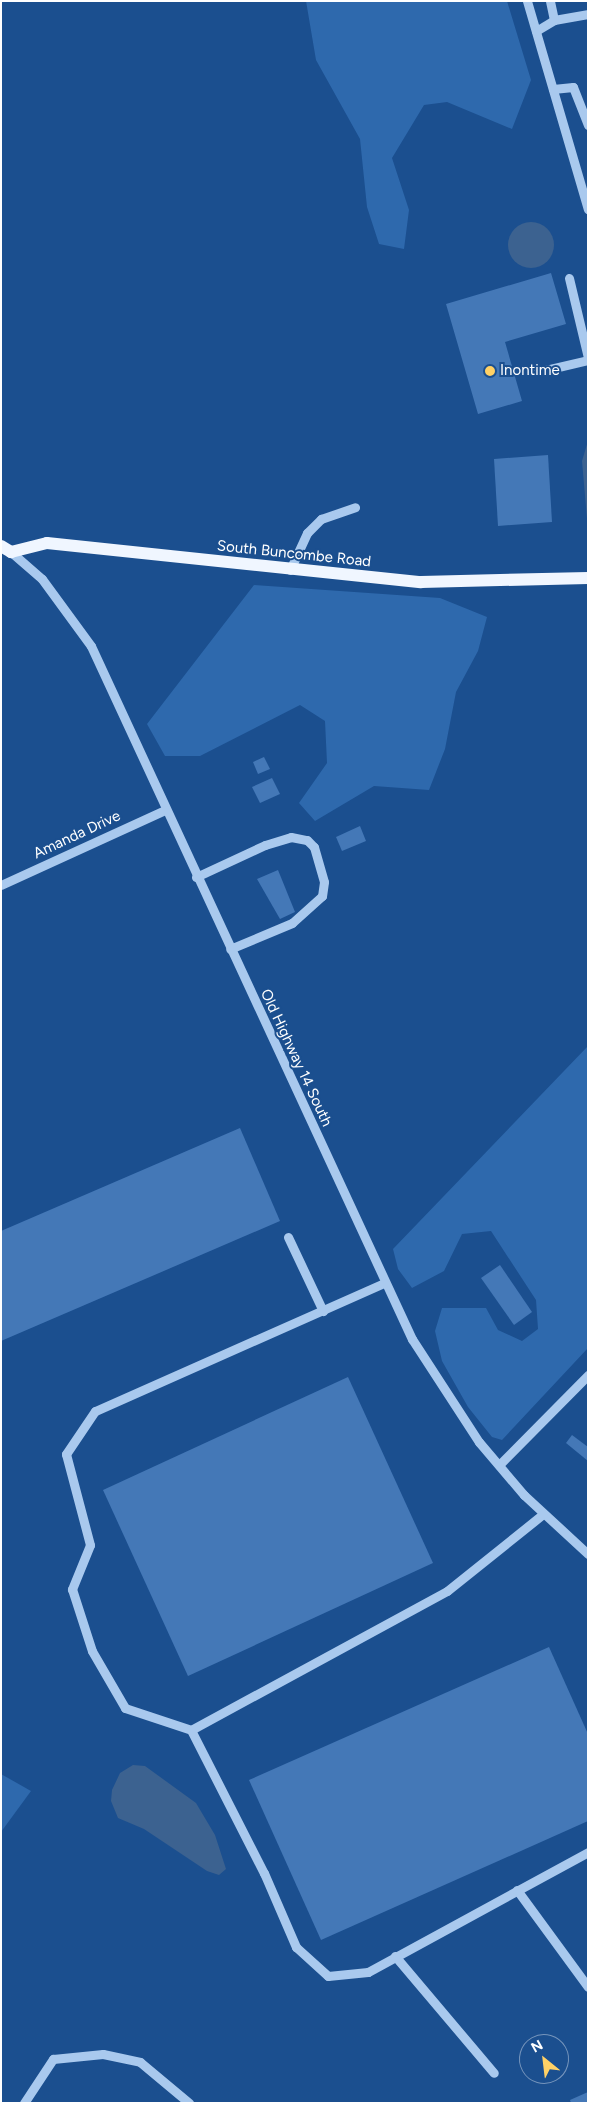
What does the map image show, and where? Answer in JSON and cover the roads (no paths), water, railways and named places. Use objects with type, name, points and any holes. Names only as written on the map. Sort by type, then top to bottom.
[{"type":"main road","name":"South Buncombe Road","points":[[6,549],[47,543],[290,570],[421,582],[588,578]]},
{"type":"street","points":[[527,1],[588,209]]},
{"type":"street","points":[[550,1],[554,20]]},
{"type":"street","points":[[536,32],[554,20],[588,14]]},
{"type":"street","points":[[552,89],[573,87],[588,125]]},
{"type":"street","points":[[537,372],[588,359],[569,278]]},
{"type":"street","points":[[290,570],[307,533],[321,519],[355,508]]},
{"type":"street","name":"Old Highway 14 South","points":[[6,549],[42,579],[91,646],[196,878],[384,1283],[433,1376],[499,1465],[543,1514],[588,1554]]},
{"type":"street","name":"Amanda Drive","points":[[1,884],[165,810]]},
{"type":"street","points":[[196,878],[265,845],[291,838],[307,840],[314,847],[324,882],[322,896],[292,923],[230,949]]},
{"type":"street","points":[[288,1237],[323,1310]]},
{"type":"street","points":[[384,1283],[94,1411],[66,1454],[90,1545],[72,1589],[92,1651],[125,1708],[191,1730],[264,1873],[296,1947],[328,1976],[368,1972],[588,1852]]},
{"type":"street","points":[[499,1465],[588,1375]]},
{"type":"street","points":[[191,1730],[447,1591],[543,1514]]},
{"type":"street","points":[[517,1890],[588,1987]]},
{"type":"street","points":[[395,1956],[494,2073]]},
{"type":"street","points":[[24,2103],[53,2059],[103,2054],[140,2062],[188,2103]]},
{"type":"place","name":"Inontime","points":[[490,371]]}]
